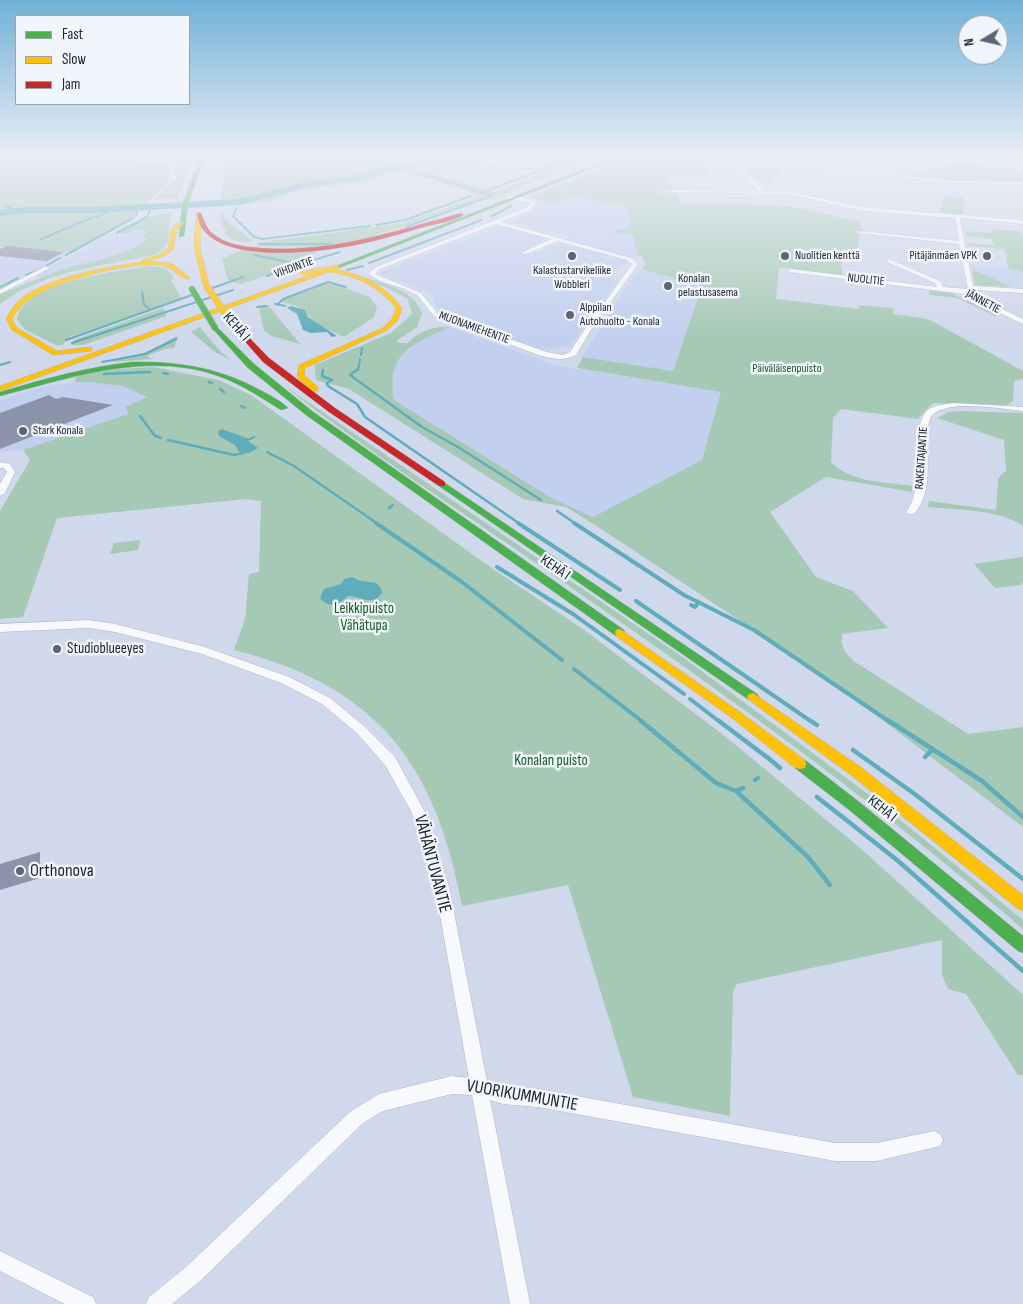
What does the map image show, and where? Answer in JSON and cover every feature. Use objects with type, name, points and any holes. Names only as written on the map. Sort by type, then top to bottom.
[{"type":"main road","name":"KEHÄ I","points":[[182,217],[182,258],[192,289],[215,328],[263,377],[349,443],[736,715],[853,805],[1023,946]]},
{"type":"main road","points":[[1,309],[25,292],[57,279],[163,255],[173,247],[174,230],[182,217]]},
{"type":"main road","name":"KEHÄ I","points":[[199,217],[197,247],[206,285],[245,339],[279,371],[332,410],[748,692],[883,792],[1023,904]]},
{"type":"main road","name":"KEHÄ I","points":[[203,217],[211,236],[237,246],[250,249],[304,252],[373,242],[452,217]]},
{"type":"main road","name":"VIHDINTIE","points":[[0,389],[308,275],[454,217]]},
{"type":"main road","name":"VIHDINTIE","points":[[329,270],[466,217]]},
{"type":"main road","points":[[89,349],[62,353],[54,352],[14,329],[9,319],[11,314],[19,304],[34,294],[57,284],[86,276],[159,264],[173,266],[187,278]]},
{"type":"main road","points":[[308,275],[329,270],[382,290],[395,299],[399,308],[395,320],[384,329],[308,363],[301,369],[302,379],[324,396],[332,410]]},
{"type":"main road","name":"VIHDINTIE","points":[[0,380],[47,362],[308,275]]},
{"type":"main road","points":[[245,339],[289,358],[323,351],[368,330],[382,320],[387,313],[384,301],[373,293],[332,278],[308,275]]},
{"type":"main road","points":[[47,362],[82,360]]},
{"type":"main road","points":[[0,394],[98,370],[154,364],[174,365],[212,372],[238,382],[315,428],[349,443]]},
{"type":"street","name":"MUONAMIEHENTIE","points":[[509,217],[378,268],[371,274],[419,294],[428,302],[431,311],[436,315],[544,354],[564,357],[573,353],[602,307],[608,302],[635,264],[629,259],[556,239]]},
{"type":"street","points":[[1023,222],[957,217],[969,290],[1023,291]]},
{"type":"street","points":[[496,222],[556,239]]},
{"type":"street","points":[[862,233],[962,244]]},
{"type":"street","points":[[525,253],[556,239]]},
{"type":"street","name":"JÄNNETIE","points":[[889,261],[938,282],[942,289],[969,290],[968,295],[974,299],[1023,322]]},
{"type":"street","points":[[0,292],[46,268]]},
{"type":"street","name":"NUOLITIE","points":[[790,271],[942,289]]},
{"type":"street","name":"RAKENTAJANTIE","points":[[911,512],[919,505],[925,421],[931,411],[938,407],[952,405],[1023,409]]},
{"type":"street","points":[[0,465],[7,466],[11,472],[0,493]]},
{"type":"street","name":"VÄHÄNTUVANTIE","points":[[0,628],[50,624],[89,624],[115,628],[205,651],[301,687],[326,701],[361,730],[390,762],[401,778],[418,812],[428,838],[442,887],[520,1304]]},
{"type":"street","name":"VUORIKUMMUNTIE","points":[[156,1304],[193,1274],[357,1117],[379,1103],[452,1085],[478,1087],[503,1095],[538,1098],[835,1152],[877,1152],[934,1140]]},
{"type":"street","points":[[0,1262],[86,1304]]},
{"type":"shaded area","points":[[519,217],[629,217],[630,226],[612,233],[633,235],[638,255],[630,259],[566,240],[570,238],[569,235],[544,232],[509,221]]},
{"type":"shaded area","points":[[48,222],[116,229],[45,268],[0,284],[0,230]]},
{"type":"shaded area","points":[[499,226],[543,237],[544,240],[542,242],[520,252],[532,255],[560,242],[626,261],[627,264],[603,276],[617,281],[605,300],[601,299],[571,345],[543,350],[473,325],[438,311],[430,292],[382,276],[379,273]]},
{"type":"shaded area","points":[[143,229],[147,232],[143,237],[146,238],[145,241],[131,251],[41,278],[35,275],[114,233]]},
{"type":"shaded area","points":[[971,264],[1018,269],[1023,272],[1023,288],[1011,287],[972,269]]},
{"type":"shaded area","points":[[642,269],[702,286],[673,371],[582,357],[628,284],[636,273]]},
{"type":"shaded area","points":[[291,306],[305,310],[308,317],[337,336],[332,337],[327,332],[311,333],[303,330],[297,314],[287,308]]},
{"type":"shaded area","points":[[450,327],[554,365],[722,392],[702,460],[593,517],[553,499],[394,400],[391,379],[397,361],[402,354],[411,345]]},
{"type":"shaded area","points":[[83,381],[123,386],[148,396],[128,414],[36,447],[0,452],[0,400],[44,387]]},
{"type":"shaded area","points":[[222,429],[249,439],[249,442],[258,448],[249,453],[240,453],[235,445],[219,436],[218,431]]},
{"type":"shaded area","points":[[353,577],[357,580],[378,585],[382,593],[375,599],[370,600],[348,596],[341,602],[331,605],[320,598],[324,589],[341,584],[344,579]]},
{"type":"green space","points":[[0,217],[135,217],[72,252],[0,246]]},
{"type":"green space","points":[[145,217],[171,217],[168,242],[161,251],[154,255],[74,271],[54,277],[17,293],[0,304],[0,294],[58,271],[125,252],[145,241],[146,238],[142,237],[147,232],[143,229],[133,230],[131,233],[114,233]]},
{"type":"green space","points":[[220,217],[225,217],[251,240],[250,242],[236,241],[226,236],[224,233],[227,230],[222,228],[223,225]]},
{"type":"green space","points":[[421,217],[432,217],[376,234],[374,238],[359,241],[301,247],[257,246],[258,243],[403,223]]},
{"type":"green space","name":"Päiväläisenpuisto","points":[[629,217],[839,217],[859,221],[864,231],[856,231],[859,235],[858,249],[844,252],[841,258],[842,276],[779,267],[776,299],[859,309],[859,305],[893,308],[893,314],[928,319],[1023,371],[1023,379],[1014,381],[1013,401],[1007,405],[933,403],[918,419],[841,409],[833,418],[831,462],[839,469],[859,478],[913,486],[912,492],[826,477],[770,512],[816,577],[853,591],[888,628],[842,634],[844,650],[855,662],[968,734],[1023,727],[1023,827],[885,722],[774,643],[595,525],[566,507],[523,499],[349,389],[316,380],[315,365],[391,333],[412,314],[408,299],[387,288],[348,274],[350,273],[391,286],[410,296],[422,313],[417,327],[396,341],[408,343],[427,330],[450,327],[414,345],[398,360],[394,371],[394,400],[553,499],[593,517],[702,460],[721,392],[577,368],[583,357],[673,371],[702,286],[642,269],[645,265],[642,256],[638,255],[633,235],[611,233],[630,226]]},
{"type":"green space","points":[[991,229],[1019,231],[1023,236],[1023,272],[1008,268],[1004,249],[968,246],[967,243],[994,245],[992,239],[966,236],[966,231],[992,233]]},
{"type":"green space","points":[[243,249],[317,252],[306,257],[318,258],[241,284],[228,280],[222,259]]},
{"type":"green space","points":[[148,266],[167,269],[174,279],[171,280],[182,299],[69,337],[62,345],[56,345],[24,329],[17,319],[24,306],[36,296],[54,287],[95,275]]},
{"type":"green space","points":[[972,269],[1011,287],[975,285]]},
{"type":"green space","points":[[323,283],[337,285],[370,297],[377,307],[374,317],[344,337],[320,326],[299,307],[282,302],[282,300]]},
{"type":"green space","points":[[929,290],[951,293],[999,315],[995,316],[957,298],[930,295]]},
{"type":"green space","points":[[268,305],[300,344],[272,336],[264,331],[259,307]]},
{"type":"green space","points":[[163,308],[167,316],[83,345],[71,345],[74,340]]},
{"type":"green space","points":[[200,327],[219,350],[231,360],[215,352],[191,332]]},
{"type":"green space","points":[[178,336],[174,348],[164,349],[147,356],[153,359],[113,362],[120,358],[141,354]]},
{"type":"green space","name":"Konalan puisto","points":[[153,367],[218,380],[251,395],[490,567],[583,629],[726,737],[859,847],[1023,995],[1023,1075],[1018,1075],[966,994],[948,989],[942,975],[942,940],[737,984],[733,991],[730,1116],[633,1097],[568,885],[462,906],[451,856],[436,811],[416,772],[392,738],[362,709],[326,685],[284,666],[234,650],[245,619],[249,574],[259,572],[261,501],[246,499],[57,518],[23,617],[0,619],[0,511],[30,460],[23,450],[128,414],[126,407],[147,397],[123,386],[96,382],[75,382],[76,376],[116,369]]},
{"type":"green space","points":[[283,385],[684,658],[872,797],[1023,920],[1023,929],[847,786],[725,696],[378,455]]},
{"type":"green space","points":[[949,412],[1023,413],[1023,526],[1014,520],[991,513],[928,507],[929,501],[996,510],[998,479],[1006,470],[1004,440],[937,418]]},
{"type":"green space","points":[[140,540],[138,550],[110,554],[114,543]]},
{"type":"green space","points":[[1023,557],[1023,582],[1021,585],[995,588],[974,564]]},
{"type":"building","points":[[7,246],[64,252],[47,261],[0,256],[0,249]]},
{"type":"building","name":"Stark Konala","points":[[49,395],[56,399],[63,397],[113,405],[0,449],[0,413]]},
{"type":"building","name":"Orthonova","points":[[40,852],[40,878],[0,890],[0,864]]},
{"type":"waterway","points":[[117,233],[147,217]]},
{"type":"waterway","points":[[234,217],[254,237],[262,239],[370,226]]},
{"type":"waterway","points":[[376,225],[414,217]]},
{"type":"waterway","points":[[406,227],[434,217]]},
{"type":"waterway","points":[[41,239],[91,218]]},
{"type":"waterway","points":[[66,255],[133,218]]},
{"type":"waterway","points":[[369,263],[482,220]]},
{"type":"waterway","points":[[259,244],[332,244]]},
{"type":"waterway","points":[[294,266],[340,252]]},
{"type":"waterway","points":[[254,255],[298,264]]},
{"type":"waterway","points":[[46,266],[60,258]]},
{"type":"waterway","points":[[347,270],[363,266]]},
{"type":"waterway","points":[[267,276],[288,268]]},
{"type":"waterway","points":[[26,275],[39,270]]},
{"type":"waterway","points":[[210,289],[243,277]]},
{"type":"waterway","points":[[0,287],[18,278]]},
{"type":"waterway","points":[[278,304],[283,299],[328,282],[346,287]]},
{"type":"waterway","points":[[72,343],[233,290]]},
{"type":"waterway","points":[[142,292],[144,304],[150,310]]},
{"type":"waterway","points":[[150,310],[192,295]]},
{"type":"waterway","points":[[275,304],[285,306]]},
{"type":"waterway","points":[[257,307],[266,306]]},
{"type":"waterway","points":[[66,340],[150,310]]},
{"type":"waterway","points":[[102,362],[145,354],[176,339]]},
{"type":"waterway","points":[[361,355],[362,348]]},
{"type":"waterway","points":[[358,370],[360,359]]},
{"type":"waterway","points":[[0,365],[10,362]]},
{"type":"waterway","points":[[358,369],[350,375],[422,427],[458,447],[541,500]]},
{"type":"waterway","points":[[323,370],[322,376],[332,380],[327,383],[328,386],[357,404],[365,417],[520,524]]},
{"type":"waterway","points":[[104,374],[150,372]]},
{"type":"waterway","points":[[163,373],[168,374]]},
{"type":"waterway","points":[[220,389],[224,392]]},
{"type":"waterway","points":[[241,406],[245,408]]},
{"type":"waterway","points":[[140,416],[155,436],[161,438]]},
{"type":"waterway","points":[[250,439],[254,437]]},
{"type":"waterway","points":[[168,440],[234,455],[243,453]]},
{"type":"waterway","points":[[267,452],[294,466],[378,524]]},
{"type":"waterway","points":[[389,508],[393,505]]},
{"type":"waterway","points":[[557,511],[576,524]]},
{"type":"waterway","points":[[376,523],[462,582],[562,660]]},
{"type":"waterway","points":[[518,523],[620,590]]},
{"type":"waterway","points":[[574,523],[684,595],[754,630],[890,722]]},
{"type":"waterway","points":[[497,567],[573,614],[684,694]]},
{"type":"waterway","points":[[636,601],[812,722]]},
{"type":"waterway","points":[[691,605],[695,607],[698,603]]},
{"type":"waterway","points":[[574,669],[643,722]]},
{"type":"waterway","points":[[690,699],[720,722]]},
{"type":"waterway","points":[[641,721],[716,783],[736,791]]},
{"type":"waterway","points":[[719,721],[768,758]]},
{"type":"waterway","points":[[811,721],[817,725]]},
{"type":"waterway","points":[[889,721],[933,749]]},
{"type":"waterway","points":[[925,757],[933,749]]},
{"type":"waterway","points":[[933,749],[982,781],[1023,817]]},
{"type":"waterway","points":[[853,750],[916,795],[1023,879]]},
{"type":"waterway","points":[[767,757],[780,768]]},
{"type":"waterway","points":[[736,791],[743,788]]},
{"type":"waterway","points":[[736,791],[808,857],[830,885]]},
{"type":"waterway","points":[[817,797],[897,860],[1023,971]]},
{"type":"traffic: fast","points":[[181,236],[183,217]]},
{"type":"traffic: fast","points":[[337,267],[466,217]]},
{"type":"traffic: fast","points":[[192,289],[215,328]]},
{"type":"traffic: fast","points":[[215,328],[250,365],[309,413],[620,633]]},
{"type":"traffic: fast","points":[[0,394],[52,379],[105,368],[159,364],[186,366],[222,375],[249,387],[284,408]]},
{"type":"traffic: fast","points":[[442,484],[753,697]]},
{"type":"traffic: fast","points":[[800,764],[853,805],[1023,946]]},
{"type":"traffic: slow","points":[[199,217],[197,247],[206,285]]},
{"type":"traffic: slow","points":[[144,261],[160,256],[171,249],[174,230],[181,223]]},
{"type":"traffic: slow","points":[[89,349],[56,353],[14,329],[9,319],[23,301],[40,290],[98,272],[120,267],[157,263],[172,265],[187,278]]},
{"type":"traffic: slow","points":[[0,389],[337,267]]},
{"type":"traffic: slow","points":[[303,273],[327,270],[347,273],[368,282],[386,293],[399,308],[395,320],[385,329],[302,367],[300,375],[315,389]]},
{"type":"traffic: slow","points":[[206,285],[231,322]]},
{"type":"traffic: slow","points":[[620,633],[736,715],[800,764]]},
{"type":"traffic: slow","points":[[753,697],[857,772],[1023,904]]},
{"type":"traffic: jam","points":[[200,217],[208,232],[221,242],[247,248],[279,251],[306,250],[358,242],[454,217]]},
{"type":"traffic: jam","points":[[231,322],[266,360],[332,410],[442,484]]},
{"type":"place","name":"Kalastustarvikeliike Wobbleri","points":[[572,256]]},
{"type":"place","name":"Nuolitien kenttä","points":[[785,256]]},
{"type":"place","name":"Pitäjänmäen VPK","points":[[987,256]]},
{"type":"place","name":"Konalan pelastusasema","points":[[668,286]]},
{"type":"place","name":"Alppilan Autohuolto - Konala","points":[[570,315]]},
{"type":"place","name":"Stark Konala","points":[[23,431]]},
{"type":"place","name":"Studioblueeyes","points":[[57,649]]},
{"type":"place","name":"Orthonova","points":[[20,871]]},
{"type":"park label","name":"Leikkipuisto Vähätupa","points":[[364,618]]}]
